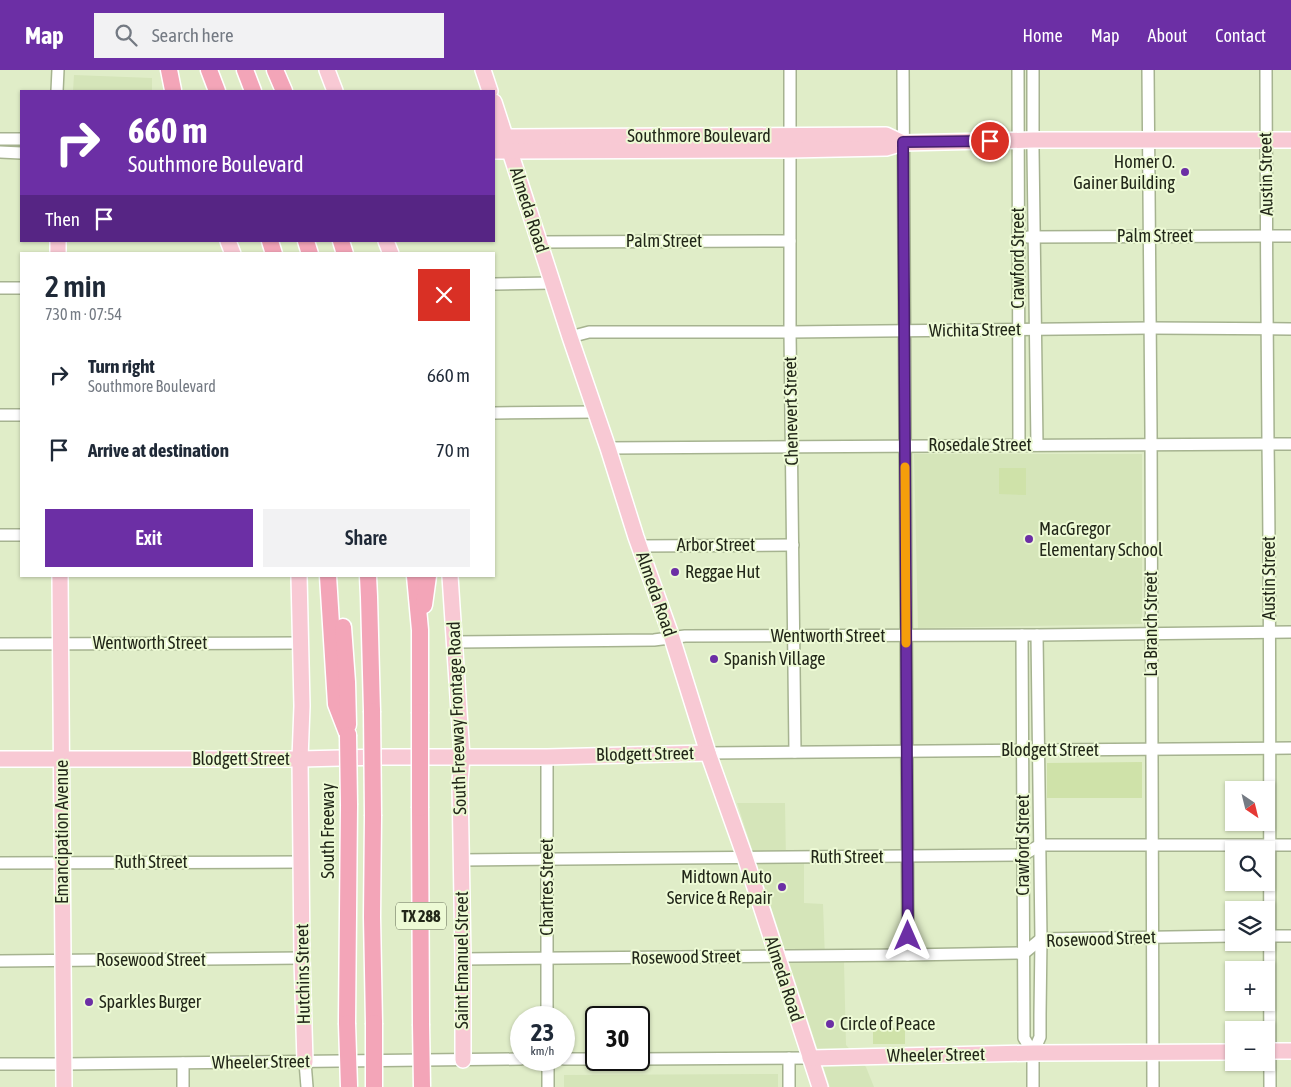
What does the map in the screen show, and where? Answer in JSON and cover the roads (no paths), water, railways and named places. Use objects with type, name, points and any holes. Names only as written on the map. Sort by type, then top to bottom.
[{"type":"highway","points":[[167,70],[173,90]]},
{"type":"highway","points":[[209,70],[219,90]]},
{"type":"highway","points":[[215,70],[219,90]]},
{"type":"highway","points":[[245,70],[253,90]]},
{"type":"highway","points":[[277,70],[285,90]]},
{"type":"highway","points":[[328,577],[342,704]]},
{"type":"highway","name":"South Freeway","points":[[338,577],[342,704],[348,735],[347,1023],[349,1087]]},
{"type":"highway","points":[[368,577],[372,711],[374,1087]]},
{"type":"highway","name":"TX 288","points":[[415,577],[420,630],[422,1087]]},
{"type":"highway","points":[[420,630],[428,577]]},
{"type":"main road","points":[[327,70],[336,90]]},
{"type":"main road","points":[[483,70],[490,90]]},
{"type":"main road","name":"Almeda Road","points":[[495,106],[503,142],[553,283],[820,1087]]},
{"type":"main road","name":"Southmore Boulevard","points":[[503,142],[595,144],[790,143],[886,135],[903,142],[1291,140]]},
{"type":"main road","name":"Emancipation Avenue","points":[[60,577],[64,1087]]},
{"type":"main road","points":[[299,577],[302,706],[300,760],[301,862]]},
{"type":"main road","name":"South Freeway Frontage Road","points":[[450,577],[462,757],[460,782],[461,860]]},
{"type":"main road","name":"Blodgett Street","points":[[0,759],[300,760],[708,753]]},
{"type":"main road","name":"Saint Emanuel Street","points":[[461,860],[463,1060]]},
{"type":"main road","name":"Hutchins Street","points":[[301,862],[305,1062]]},
{"type":"main road","points":[[1275,1052],[1291,1051]]},
{"type":"main road","name":"Wheeler Street","points":[[810,1058],[1033,1053],[1225,1052]]},
{"type":"street","points":[[57,90],[58,70]]},
{"type":"street","name":"Chenevert Street","points":[[790,70],[790,332],[795,752]]},
{"type":"street","points":[[903,70],[908,955]]},
{"type":"street","name":"Crawford Street","points":[[1018,70],[1034,237],[1037,445]]},
{"type":"street","name":"Crawford Street","points":[[1019,445],[1018,238],[1033,70]]},
{"type":"street","name":"La Branch Street","points":[[1148,70],[1153,1087]]},
{"type":"street","name":"Austin Street","points":[[1266,70],[1266,329],[1271,841]]},
{"type":"street","points":[[0,139],[20,139]]},
{"type":"street","points":[[0,152],[20,153]]},
{"type":"street","name":"Palm Street","points":[[1018,238],[1291,236]]},
{"type":"street","name":"Palm Street","points":[[539,242],[790,241]]},
{"type":"street","points":[[495,284],[553,283]]},
{"type":"street","points":[[0,288],[20,288]]},
{"type":"street","name":"Wichita Street","points":[[570,336],[589,332],[1150,328],[1291,329]]},
{"type":"street","points":[[495,413],[596,412]]},
{"type":"street","points":[[0,416],[20,415]]},
{"type":"street","name":"Rosedale Street","points":[[608,448],[1291,444]]},
{"type":"street","points":[[0,535],[20,535]]},
{"type":"street","name":"Arbor Street","points":[[640,546],[792,545]]},
{"type":"street","name":"Wentworth Street","points":[[455,642],[654,640],[685,636],[1291,632]]},
{"type":"street","name":"Crawford Street","points":[[1022,635],[1024,1038],[1033,1053]]},
{"type":"street","name":"Crawford Street","points":[[1033,1087],[1033,1053],[1040,1037],[1041,939],[1037,635]]},
{"type":"street","name":"Wentworth Street","points":[[0,644],[300,643]]},
{"type":"street","name":"Blodgett Street","points":[[708,753],[1291,748]]},
{"type":"street","name":"Chartres Street","points":[[547,757],[548,1006]]},
{"type":"street","name":"Ruth Street","points":[[461,860],[1023,855],[1040,846],[1225,845]]},
{"type":"street","name":"Ruth Street","points":[[1275,845],[1291,845]]},
{"type":"street","name":"Ruth Street","points":[[0,862],[301,862]]},
{"type":"street","name":"Rosewood Street","points":[[463,960],[1024,953],[1041,939],[1225,936]]},
{"type":"street","points":[[1275,936],[1291,936]]},
{"type":"street","name":"Austin Street","points":[[1268,951],[1268,1021]]},
{"type":"street","name":"Rosewood Street","points":[[0,961],[302,958]]},
{"type":"street","points":[[789,1058],[789,1087]]},
{"type":"street","name":"Wheeler Street","points":[[650,1059],[810,1058]]},
{"type":"street","name":"Wheeler Street","points":[[0,1064],[510,1060]]},
{"type":"street","name":"Hutchins Street","points":[[305,1062],[307,1087]]},
{"type":"street","points":[[183,1063],[183,1087]]},
{"type":"street","points":[[548,1071],[548,1087]]},
{"type":"street","name":"Austin Street","points":[[1269,1071],[1270,1087]]},
{"type":"place","name":"Homer O. Gainer Building","points":[[1185,172]]},
{"type":"place","name":"MacGregor Elementary School","points":[[1029,539]]},
{"type":"place","name":"Reggae Hut","points":[[675,572]]},
{"type":"place","name":"Spanish Village","points":[[714,659]]},
{"type":"place","name":"Midtown Auto Service & Repair","points":[[782,887]]},
{"type":"place","name":"Sparkles Burger","points":[[89,1002]]},
{"type":"place","name":"Circle of Peace","points":[[830,1024]]}]
